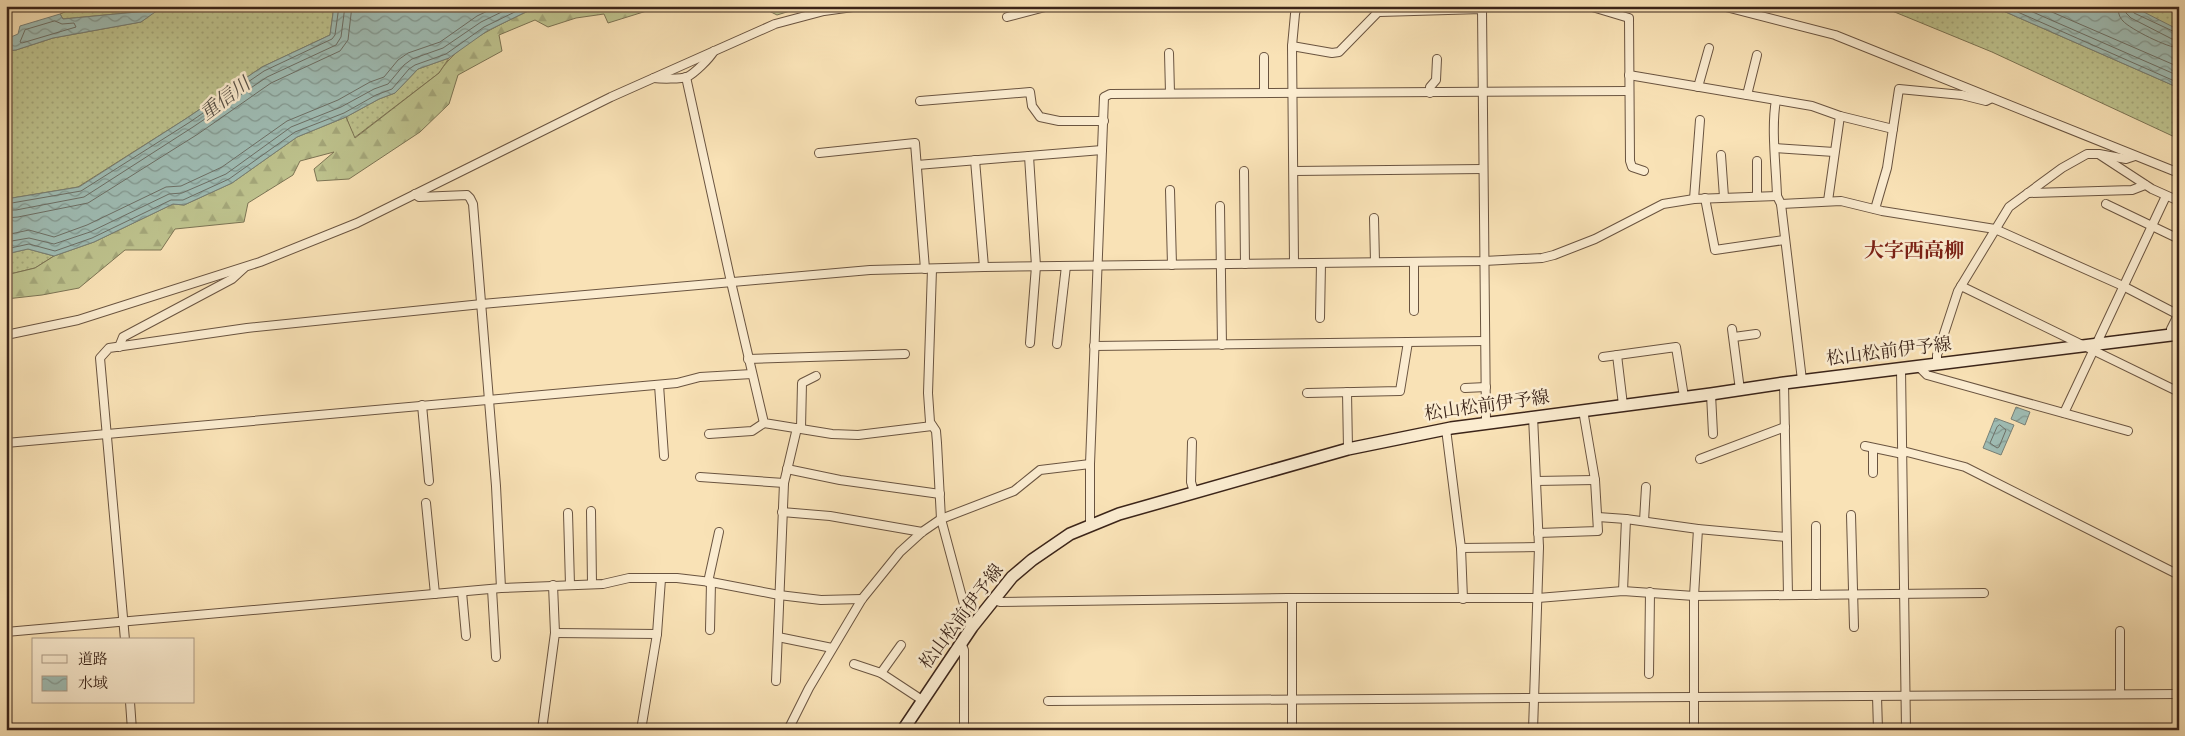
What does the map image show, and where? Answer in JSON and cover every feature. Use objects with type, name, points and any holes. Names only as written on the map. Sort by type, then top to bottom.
[{"type":"main road","name":"松山松前伊予線","points":[[903,730],[960,643],[1012,577],[1051,546],[1090,524],[1194,492],[1348,449],[1446,429],[1486,422],[1712,394],[1784,382],[2091,347],[2175,334]]},
{"type":"street","points":[[6,335],[78,320],[245,267],[357,223],[611,97],[715,50],[783,22],[824,11],[860,6]]},
{"type":"street","points":[[1007,17],[1049,6]]},
{"type":"street","points":[[1294,263],[1292,46],[1296,9],[1302,6]]},
{"type":"street","points":[[1589,6],[1629,18],[1630,161],[1632,167],[1644,171]]},
{"type":"street","points":[[1722,6],[1835,35],[2179,173]]},
{"type":"street","points":[[1292,46],[1332,53],[1339,52],[1382,9],[1482,9],[1486,422]]},
{"type":"street","points":[[1698,86],[1709,48]]},
{"type":"street","points":[[653,78],[663,80],[686,77],[708,60],[715,50]]},
{"type":"street","points":[[1169,53],[1170,93]]},
{"type":"street","points":[[1748,95],[1757,55]]},
{"type":"street","points":[[1264,56],[1264,93]]},
{"type":"street","points":[[1430,93],[1430,87],[1436,80],[1437,59]]},
{"type":"street","points":[[1629,75],[1812,106],[1840,116],[1893,129]]},
{"type":"street","points":[[686,77],[748,359],[764,423]]},
{"type":"street","points":[[1875,209],[1887,168],[1899,89],[1962,95],[1986,101],[1992,98]]},
{"type":"street","points":[[1090,524],[1090,464],[1104,97],[1110,94],[1170,93],[1629,91]]},
{"type":"street","points":[[920,101],[1030,92],[1032,106],[1040,117],[1059,122],[1104,121]]},
{"type":"street","points":[[1776,100],[1773,120],[1776,148],[1777,196],[1781,204],[1802,380]]},
{"type":"street","points":[[1828,201],[1840,116]]},
{"type":"street","points":[[1694,199],[1700,120]]},
{"type":"street","points":[[819,152],[915,143],[928,269],[928,393],[930,422],[936,431],[941,519],[969,622],[972,627]]},
{"type":"street","points":[[1776,148],[1834,152]]},
{"type":"street","points":[[917,165],[1102,150]]},
{"type":"street","points":[[1937,364],[1937,355],[1961,286],[2009,207],[2062,168],[2087,154],[2099,154],[2126,159],[2135,156]]},
{"type":"street","points":[[2099,154],[2102,158],[2145,184],[2179,201]]},
{"type":"street","points":[[1721,155],[1724,197]]},
{"type":"street","points":[[1029,156],[1036,266],[1030,343]]},
{"type":"street","points":[[975,160],[984,267]]},
{"type":"street","points":[[1757,161],[1757,196]]},
{"type":"street","points":[[1294,171],[1483,169]]},
{"type":"street","points":[[1244,171],[1245,264]]},
{"type":"street","points":[[2028,193],[2132,190],[2145,184]]},
{"type":"street","points":[[1170,190],[1172,265]]},
{"type":"street","points":[[415,194],[419,197],[467,195],[473,204],[489,399],[501,588]]},
{"type":"street","points":[[125,638],[100,358],[109,348],[247,328],[482,304],[870,270],[1098,265],[1484,261],[1542,258],[1594,239],[1663,204],[1706,198],[1777,196]]},
{"type":"street","points":[[2064,413],[2091,347],[2098,338],[2166,196]]},
{"type":"street","points":[[1706,198],[1715,250],[1784,240]]},
{"type":"street","points":[[1781,204],[1840,200],[1875,209],[1995,229],[2123,286],[2178,315],[2171,329],[2175,334]]},
{"type":"street","points":[[2106,204],[2179,239]]},
{"type":"street","points":[[1220,206],[1222,345]]},
{"type":"street","points":[[1374,218],[1375,262]]},
{"type":"street","points":[[1414,262],[1414,311]]},
{"type":"street","points":[[1320,318],[1321,263]]},
{"type":"street","points":[[1057,344],[1066,266]]},
{"type":"street","points":[[118,346],[123,337],[232,279],[245,267]]},
{"type":"street","points":[[1961,286],[2091,347],[2179,392]]},
{"type":"street","points":[[2175,314],[2179,305]]},
{"type":"street","points":[[1740,390],[1733,333],[1756,334]]},
{"type":"street","points":[[1307,393],[1400,391],[1408,342]]},
{"type":"street","points":[[1094,346],[1485,342]]},
{"type":"street","points":[[1603,357],[1676,347],[1684,397]]},
{"type":"street","points":[[748,359],[905,354]]},
{"type":"street","points":[[1617,355],[1623,405]]},
{"type":"street","points":[[1919,366],[1927,375],[2128,431]]},
{"type":"street","points":[[1901,369],[1906,730]]},
{"type":"street","points":[[6,443],[659,385],[700,377],[752,374]]},
{"type":"street","points":[[776,681],[784,483],[799,428],[802,383],[816,376]]},
{"type":"street","points":[[1784,382],[1788,595]]},
{"type":"street","points":[[659,385],[664,456]]},
{"type":"street","points":[[1465,388],[1486,387]]},
{"type":"street","points":[[1347,392],[1348,449]]},
{"type":"street","points":[[1712,394],[1713,434]]},
{"type":"street","points":[[422,405],[429,481]]},
{"type":"street","points":[[1538,533],[1598,531],[1595,480],[1583,410]]},
{"type":"street","points":[[1533,416],[1539,547],[1534,730]]},
{"type":"street","points":[[709,434],[752,431],[764,423],[858,435],[932,426]]},
{"type":"street","points":[[1700,459],[1785,427]]},
{"type":"street","points":[[1446,429],[1461,548],[1463,599]]},
{"type":"street","points":[[1192,442],[1191,482],[1194,492]]},
{"type":"street","points":[[1873,473],[1869,447],[1966,467],[2179,575]]},
{"type":"street","points":[[788,730],[832,648],[862,600],[900,552],[922,532],[941,519],[1014,491],[1040,470],[1090,464]]},
{"type":"street","points":[[787,469],[840,480],[940,494]]},
{"type":"street","points":[[700,477],[784,483]]},
{"type":"street","points":[[1536,481],[1595,480]]},
{"type":"street","points":[[1644,521],[1646,487]]},
{"type":"street","points":[[426,503],[435,594]]},
{"type":"street","points":[[591,511],[592,584]]},
{"type":"street","points":[[782,512],[830,516],[922,532]]},
{"type":"street","points":[[568,513],[570,585]]},
{"type":"street","points":[[1851,515],[1854,627]]},
{"type":"street","points":[[1598,517],[1626,518],[1698,529],[1786,537]]},
{"type":"street","points":[[1623,591],[1626,518]]},
{"type":"street","points":[[1816,526],[1816,594]]},
{"type":"street","points":[[1694,730],[1694,596],[1698,529]]},
{"type":"street","points":[[710,630],[710,582],[719,532]]},
{"type":"street","points":[[1461,548],[1539,547]]},
{"type":"street","points":[[6,632],[501,588],[603,584],[629,578],[710,582],[779,595],[821,600],[862,600]]},
{"type":"street","points":[[641,730],[657,634],[660,579]]},
{"type":"street","points":[[542,730],[554,633],[553,585]]},
{"type":"street","points":[[492,589],[496,657]]},
{"type":"street","points":[[993,600],[1000,602],[1108,599],[1538,598],[1623,591],[1694,596],[1984,593]]},
{"type":"street","points":[[462,592],[466,636]]},
{"type":"street","points":[[1649,674],[1650,592]]},
{"type":"street","points":[[1292,600],[1292,730]]},
{"type":"street","points":[[2120,632],[2120,694]]},
{"type":"street","points":[[554,633],[657,634]]},
{"type":"street","points":[[778,637],[832,648]]},
{"type":"street","points":[[960,643],[964,650],[964,730]]},
{"type":"street","points":[[881,673],[901,645]]},
{"type":"street","points":[[854,664],[881,673],[922,700]]},
{"type":"street","points":[[1048,701],[2179,694]]},
{"type":"street","points":[[1877,696],[1878,730]]},
{"type":"street","points":[[130,704],[132,730]]},
{"type":"green space","points":[[78,6],[334,6],[330,35],[262,67],[187,118],[78,187],[6,199],[6,51],[16,50],[53,38],[141,22],[157,10],[63,19],[60,14]]},
{"type":"green space","points":[[538,6],[655,6],[653,9],[608,23],[604,14],[576,18],[548,27],[535,20],[499,35],[502,51],[458,75],[449,104],[420,132],[349,179],[317,181],[314,169],[334,152],[300,161],[293,175],[248,203],[244,222],[175,229],[161,250],[125,250],[79,288],[6,299],[6,275],[35,268],[54,256],[94,242],[173,204],[184,205],[232,183],[297,137],[346,117],[355,138],[439,73],[448,61],[471,42],[497,26]]},
{"type":"green space","points":[[768,6],[794,6],[790,11],[777,15],[769,11]]},
{"type":"green space","points":[[1880,6],[1992,6],[2179,88],[2179,139],[1992,52]]},
{"type":"green space","points":[[2130,6],[2179,6],[2179,33]]},
{"type":"green space","points":[[449,58],[439,73],[354,138],[346,117],[379,99],[395,93],[418,69]]},
{"type":"green space","points":[[28,249],[54,256],[35,268],[6,275],[6,254]]},
{"type":"water","name":"重信川","points":[[334,6],[538,6],[487,31],[449,58],[418,69],[395,93],[379,99],[346,117],[297,137],[232,183],[184,205],[173,204],[94,242],[54,256],[28,249],[6,254],[6,199],[79,187],[187,118],[262,67],[330,35]]},
{"type":"water","points":[[1992,6],[2132,6],[2179,30],[2179,88]]},
{"type":"water","points":[[158,10],[141,22],[53,38],[16,50],[6,51],[6,32],[11,37],[18,34],[20,26],[60,14],[63,19]]},
{"type":"water","points":[[2016,407],[2030,412],[2025,425],[2011,419]]},
{"type":"water","points":[[1995,418],[2014,425],[2001,455],[1983,448]]},
{"type":"district","name":"大字西高柳","points":[[1914,252]]}]
